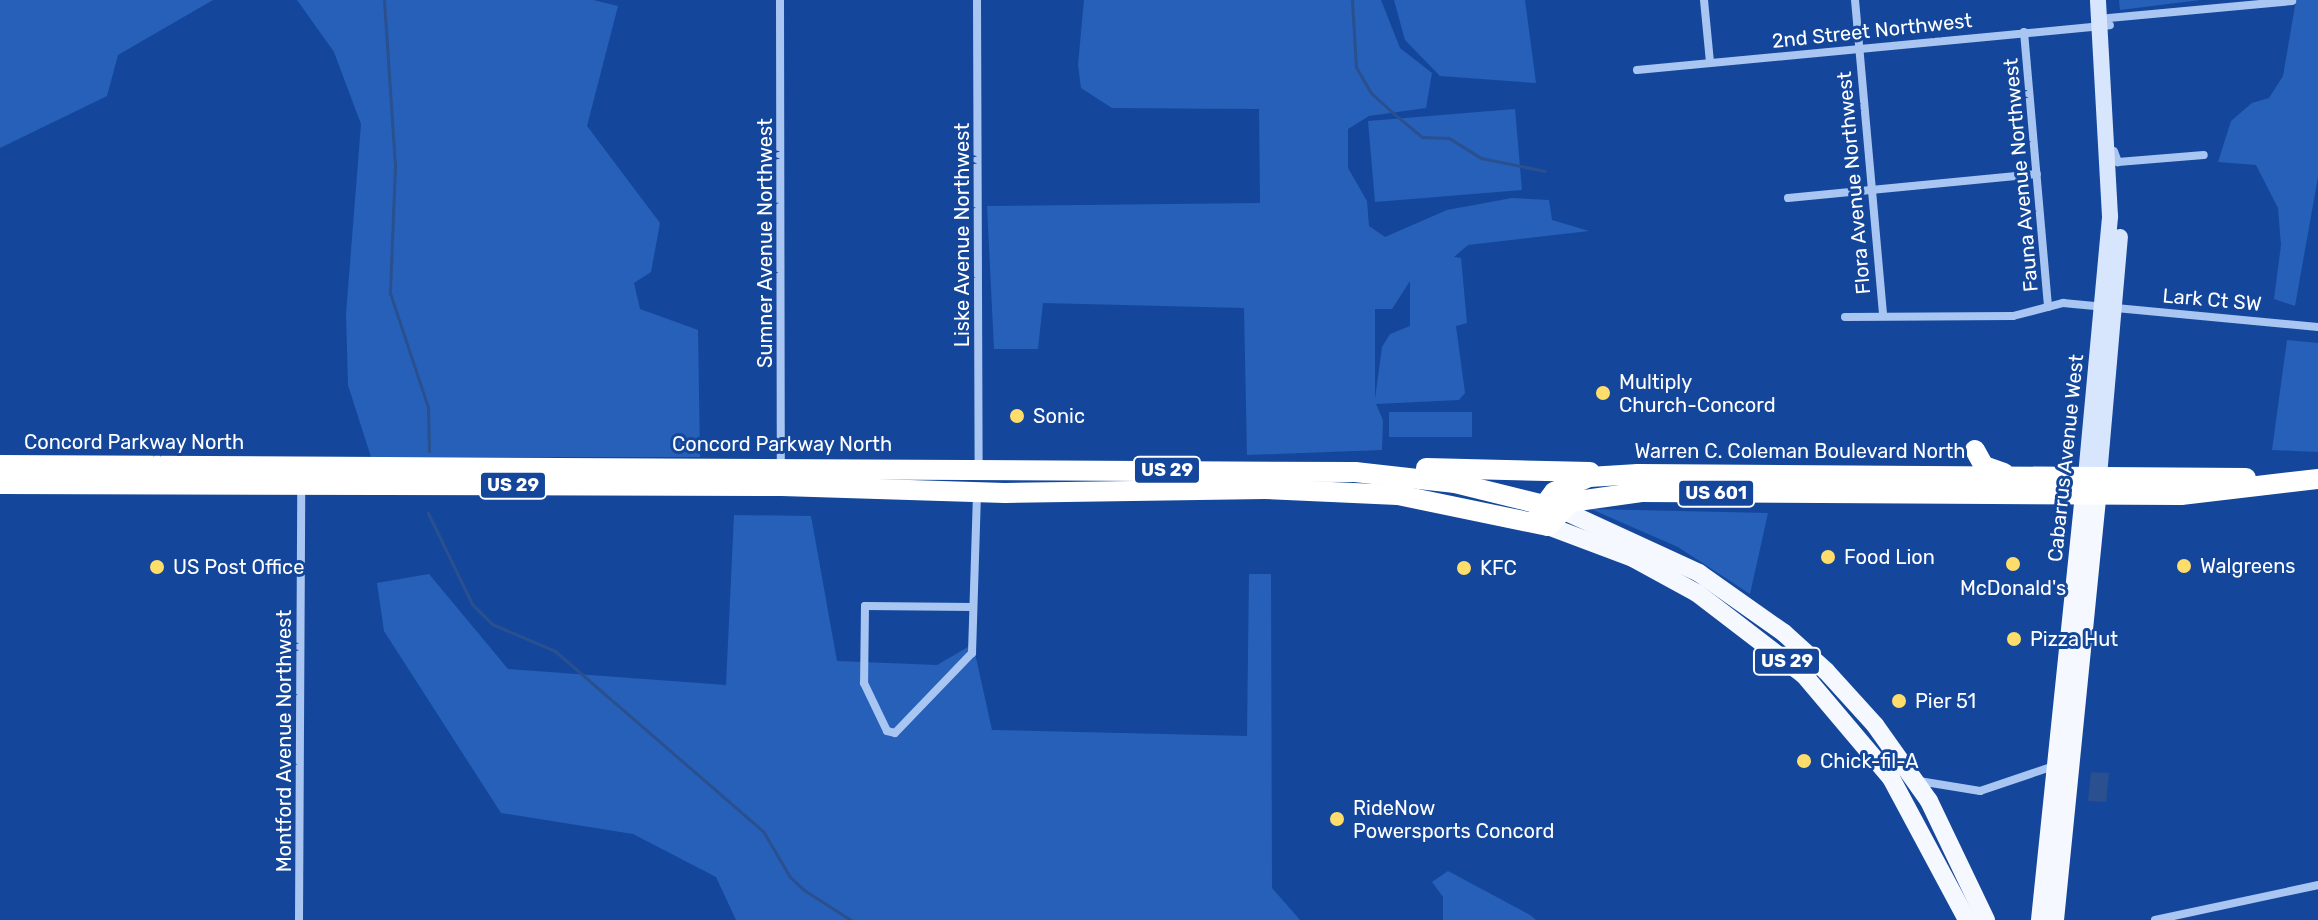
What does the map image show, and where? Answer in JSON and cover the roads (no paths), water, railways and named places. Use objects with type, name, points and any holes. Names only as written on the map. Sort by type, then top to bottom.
[{"type":"highway","name":"Concord Parkway North","points":[[0,465],[301,476]]},
{"type":"highway","name":"US 601","points":[[1355,472],[1388,467],[1638,474]]},
{"type":"highway","name":"Concord Parkway North","points":[[0,484],[301,476],[782,477],[979,469],[1124,470],[1398,495],[1546,515]]},
{"type":"highway","points":[[885,488],[904,480],[971,478],[979,469]]},
{"type":"highway","points":[[977,493],[983,484],[999,481],[1124,470]]},
{"type":"highway","name":"Concord Parkway North","points":[[782,477],[885,488],[977,493],[1355,472],[1455,483],[1546,515]]},
{"type":"highway","name":"Warren C. Coleman Boulevard North","points":[[1546,515],[1554,492],[1589,477],[1638,474],[1780,483],[2092,486]]},
{"type":"highway","name":"Warren C. Coleman Boulevard North","points":[[1546,515],[1611,494],[1780,483],[2016,475],[2092,486]]},
{"type":"highway","name":"US 601","points":[[2092,486],[2318,479]]},
{"type":"main road","name":"Cabarrus Avenue West","points":[[2055,920],[2073,751],[2119,162],[2106,23],[2098,0]]},
{"type":"main road","name":"Cabarrus Avenue West","points":[[2108,0],[2110,308]]},
{"type":"main road","name":"Cabarrus Avenue West","points":[[2040,920],[2069,636],[2092,486]]},
{"type":"main road","name":"US 29","points":[[1546,515],[1641,542],[1737,596],[1826,671],[1929,801],[1986,920]]},
{"type":"main road","name":"US 29","points":[[1546,515],[1697,593],[1804,675],[1891,778],[1967,920]]},
{"type":"main road","points":[[2069,636],[2075,643],[2066,738],[2073,751]]},
{"type":"main road","points":[[2055,766],[2061,770],[2058,829],[2063,838]]},
{"type":"street","name":"Sumner Avenue Northwest","points":[[780,0],[782,477]]},
{"type":"street","name":"Liske Avenue Northwest","points":[[977,0],[979,469]]},
{"type":"street","points":[[1704,0],[1710,62]]},
{"type":"street","name":"Flora Avenue Northwest","points":[[1855,0],[1883,316]]},
{"type":"street","name":"2nd Street Northwest","points":[[1637,70],[2024,32],[2292,1]]},
{"type":"street","name":"Fauna Avenue Northwest","points":[[2024,32],[2048,307],[2063,303],[2110,308]]},
{"type":"street","points":[[2107,123],[2119,162],[2204,155]]},
{"type":"street","points":[[1788,198],[2037,174]]},
{"type":"street","points":[[1845,317],[2013,316],[2048,307]]},
{"type":"street","name":"Lark Ct SW","points":[[2110,308],[2318,327]]},
{"type":"street","name":"Montford Avenue Northwest","points":[[299,920],[301,476]]},
{"type":"street","points":[[973,607],[865,606],[864,683],[887,731],[895,733],[967,663],[972,653],[977,493]]},
{"type":"street","points":[[1915,781],[1944,787],[1993,789],[2035,769],[2055,766]]},
{"type":"street","points":[[1929,801],[1944,787]]},
{"type":"street","points":[[2155,920],[2318,885]]},
{"type":"waterway","points":[[384,0],[395,166],[390,293],[428,407],[429,451]]},
{"type":"waterway","points":[[1352,0],[1356,67],[1371,93],[1398,117],[1422,137],[1449,138],[1481,158],[1545,171]]},
{"type":"waterway","points":[[428,513],[472,604],[492,624],[555,651],[763,831],[790,877],[804,890],[851,920]]},
{"type":"place","name":"Multiply Church-Concord","points":[[1603,393]]},
{"type":"place","name":"Sonic","points":[[1017,416]]},
{"type":"place","name":"Food Lion","points":[[1828,557]]},
{"type":"place","name":"McDonald's","points":[[2013,564]]},
{"type":"place","name":"Walgreens","points":[[2184,566]]},
{"type":"place","name":"US Post Office","points":[[157,567]]},
{"type":"place","name":"KFC","points":[[1464,568]]},
{"type":"place","name":"Pizza Hut","points":[[2014,639]]},
{"type":"place","name":"Pier 51","points":[[1899,701]]},
{"type":"place","name":"Chick-fil-A","points":[[1804,761]]},
{"type":"place","name":"RideNow Powersports Concord","points":[[1337,819]]}]
